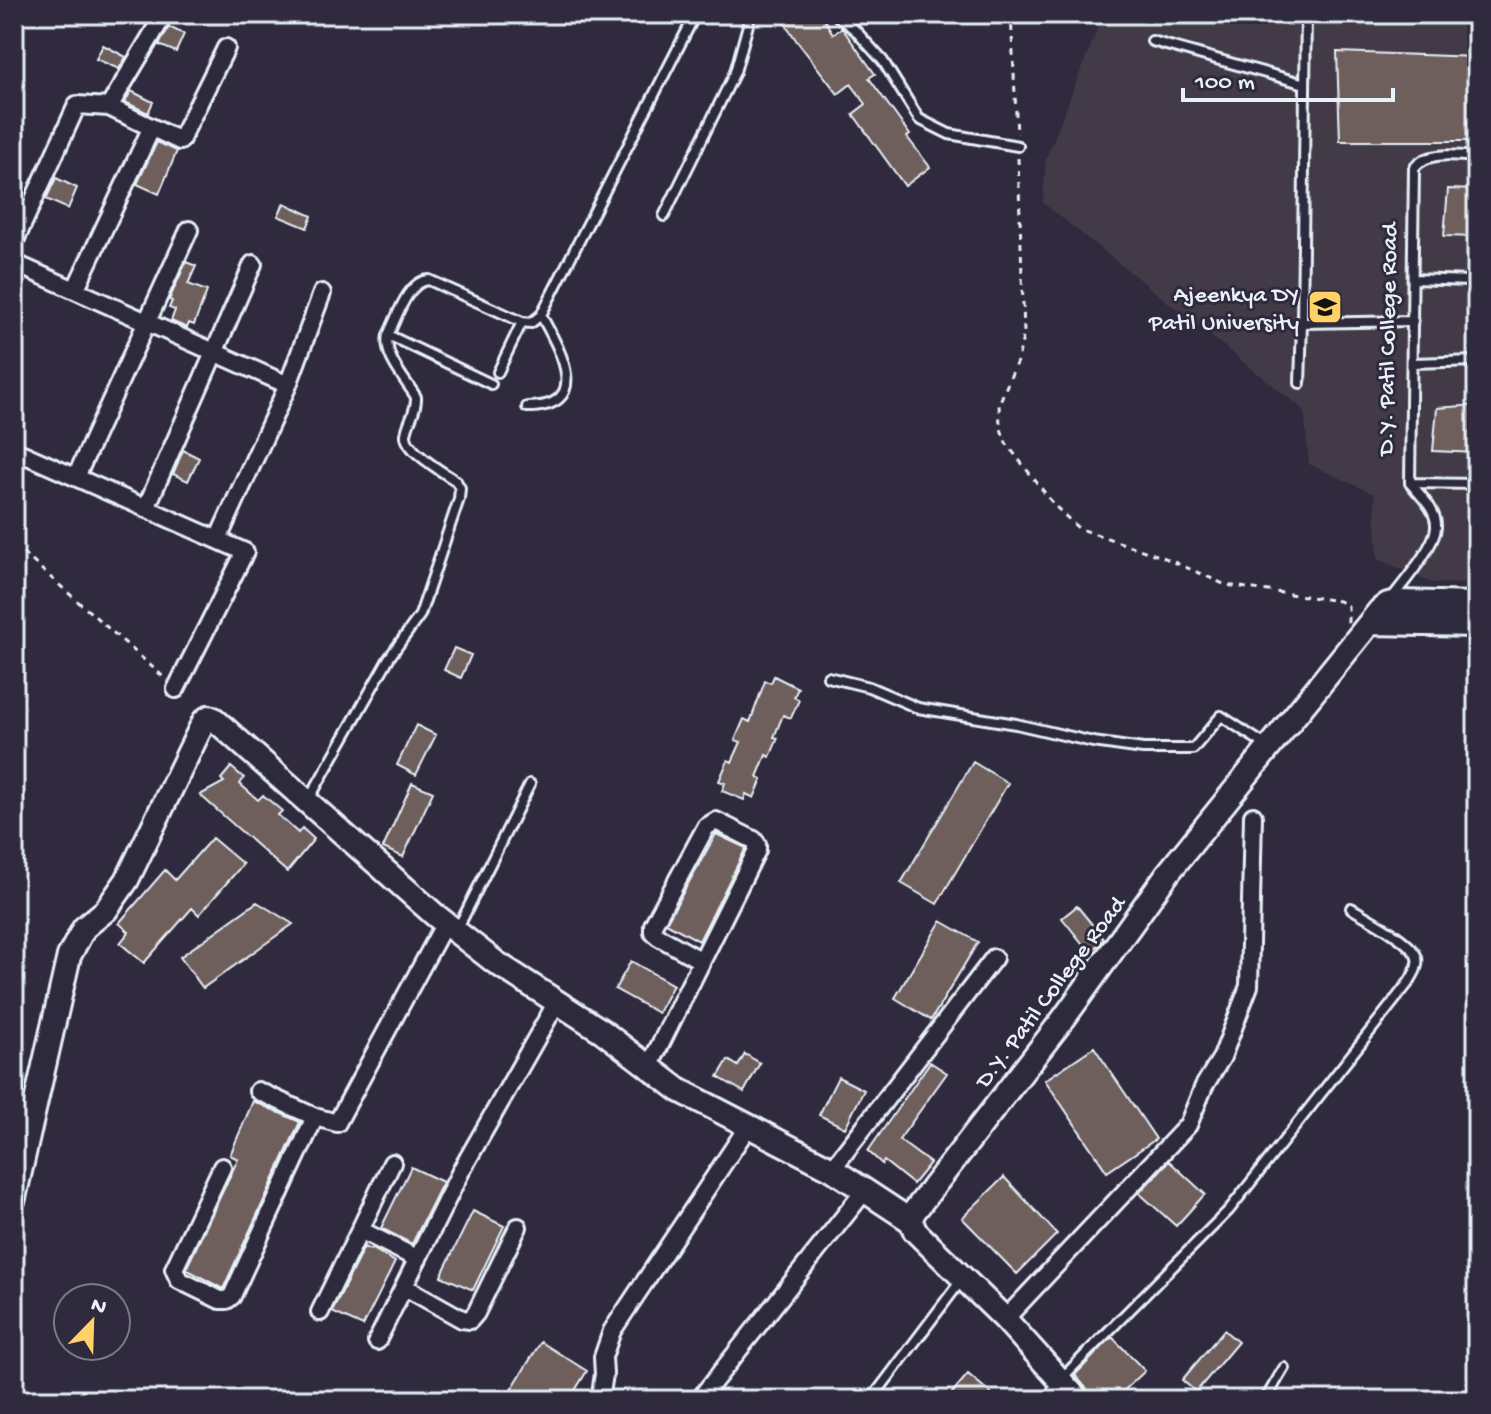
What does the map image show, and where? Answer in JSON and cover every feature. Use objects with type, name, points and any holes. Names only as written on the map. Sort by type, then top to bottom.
[{"type":"street","points":[[109,107],[159,23]]},
{"type":"street","points":[[14,243],[77,105],[109,107],[178,141],[183,139],[226,48]]},
{"type":"street","points":[[75,290],[151,129]]},
{"type":"street","points":[[76,477],[189,230]]},
{"type":"street","points":[[14,263],[288,385]]},
{"type":"street","points":[[146,508],[253,264]]},
{"type":"street","points":[[218,539],[288,385],[322,293]]},
{"type":"street","points":[[23,454],[245,552],[176,689]]},
{"type":"street","points":[[1382,617],[1477,604]]},
{"type":"street","points":[[1382,617],[1477,625]]},
{"type":"street","name":"D.Y. Patil College Road","points":[[911,1221],[913,1213],[1064,1018],[1168,873],[1352,646],[1382,617]]},
{"type":"street","points":[[14,1198],[69,956],[84,928],[106,910],[127,880],[204,721],[209,717],[451,928],[495,962],[557,1002],[679,1090],[832,1169],[911,1221],[920,1237],[1005,1319],[1078,1400]]},
{"type":"street","points":[[1005,1319],[1188,1125],[1204,1086],[1222,1057],[1249,986],[1253,816]]},
{"type":"street","points":[[649,1067],[757,850],[754,840],[716,821],[706,827],[653,925],[653,932],[659,937],[700,960]]},
{"type":"street","points":[[258,1091],[331,1124],[337,1123],[451,928]]},
{"type":"street","points":[[832,1169],[994,958]]},
{"type":"street","points":[[377,1341],[461,1171],[557,1002]]},
{"type":"street","points":[[222,1167],[174,1269],[179,1280],[220,1300],[227,1300],[232,1296],[315,1117]]},
{"type":"street","points":[[600,1400],[603,1357],[612,1331],[749,1125]]},
{"type":"street","points":[[320,1312],[392,1163]]},
{"type":"street","points":[[699,1400],[866,1189]]},
{"type":"street","points":[[405,1287],[462,1319],[470,1320],[518,1227]]},
{"type":"street","points":[[360,1230],[418,1259]]},
{"type":"lane","points":[[308,802],[389,658],[420,615],[459,499],[460,488],[456,481],[414,451],[407,442],[406,435],[417,405],[416,397],[389,353],[386,343],[388,335],[414,285],[421,280],[429,280],[522,322],[531,323],[541,315],[694,17],[701,14]]},
{"type":"lane","points":[[664,216],[735,72],[751,14]]},
{"type":"lane","points":[[835,14],[855,30],[883,61],[919,119],[949,134],[1018,146]]},
{"type":"lane","points":[[1300,383],[1306,14]]},
{"type":"lane","points":[[1152,41],[1305,84]]},
{"type":"lane","name":"D.Y. Patil College Road","points":[[1382,617],[1431,542],[1436,527],[1432,510],[1410,483],[1414,168],[1420,160],[1433,156],[1477,157]]},
{"type":"lane","points":[[1413,279],[1470,281],[1477,285]]},
{"type":"lane","points":[[527,407],[546,407],[565,388],[567,366],[541,315]]},
{"type":"lane","points":[[1302,323],[1413,321]]},
{"type":"lane","points":[[498,372],[522,322]]},
{"type":"lane","points":[[388,335],[491,384]]},
{"type":"lane","points":[[1412,363],[1477,361]]},
{"type":"lane","points":[[1410,483],[1477,484]]},
{"type":"lane","points":[[828,677],[869,687],[918,708],[1143,749],[1193,749],[1221,716],[1270,748]]},
{"type":"lane","points":[[451,928],[530,784]]},
{"type":"lane","points":[[1046,1400],[1061,1379],[1229,1210],[1409,982],[1417,969],[1418,959],[1411,946],[1351,908]]},
{"type":"lane","points":[[871,1400],[964,1278]]},
{"type":"lane","points":[[1265,1400],[1284,1368]]},
{"type":"path","points":[[1011,14],[1024,333],[1018,359],[999,404],[1000,426],[1006,443],[1055,506],[1078,528],[1165,558],[1243,590],[1301,594],[1345,603],[1348,606],[1352,646]]},
{"type":"path","points":[[14,545],[176,689]]},
{"type":"shaded area","name":"Ajeenkya DY Patil University","points":[[1103,14],[1477,14],[1477,584],[1432,583],[1378,559],[1374,494],[1309,464],[1304,410],[1043,203],[1046,159]]},
{"type":"building","points":[[793,14],[821,14],[833,34],[842,28],[875,74],[869,78],[930,167],[905,186],[853,114],[866,104],[851,84],[838,94],[783,20]]},
{"type":"building","points":[[169,27],[184,34],[176,52],[159,45]]},
{"type":"building","points":[[103,45],[126,57],[119,69],[96,59]]},
{"type":"building","points":[[1337,52],[1477,57],[1477,141],[1340,141]]},
{"type":"building","points":[[131,91],[153,102],[148,113],[125,102]]},
{"type":"building","points":[[157,142],[177,151],[159,194],[137,184]]},
{"type":"building","points":[[56,178],[77,188],[68,209],[46,199]]},
{"type":"building","points":[[1448,189],[1477,190],[1477,237],[1444,236]]},
{"type":"building","points":[[284,203],[312,216],[307,228],[278,216]]},
{"type":"building","points":[[186,262],[196,266],[188,284],[207,291],[194,325],[189,323],[187,328],[171,321],[175,310],[169,308],[172,301],[169,300]]},
{"type":"building","points":[[1477,405],[1477,453],[1433,451],[1437,408]]},
{"type":"building","points":[[183,450],[199,458],[188,481],[173,474]]},
{"type":"building","points":[[454,648],[471,655],[461,678],[444,670]]},
{"type":"building","points":[[774,676],[798,688],[794,697],[799,700],[791,718],[783,715],[774,737],[778,738],[770,757],[766,755],[757,777],[762,779],[754,798],[746,794],[744,800],[722,791],[725,783],[719,781],[728,760],[732,762],[741,742],[735,740],[744,719],[750,722],[765,681],[771,683]]},
{"type":"building","points":[[416,725],[436,735],[416,775],[397,765]]},
{"type":"building","points":[[973,762],[1008,783],[937,904],[901,883]]},
{"type":"building","points":[[231,767],[244,778],[240,784],[258,800],[263,795],[282,811],[278,815],[298,833],[302,828],[314,839],[287,872],[200,795],[224,782],[221,779]]},
{"type":"building","points":[[412,783],[433,792],[403,857],[383,848]]},
{"type":"building","points":[[716,834],[746,848],[699,941],[666,923]]},
{"type":"building","points":[[212,838],[243,864],[199,915],[192,908],[144,963],[120,943],[129,932],[119,923],[165,870],[175,880]]},
{"type":"building","points":[[257,902],[293,924],[203,988],[180,957]]},
{"type":"building","points":[[1077,906],[1104,939],[1090,953],[1062,918]]},
{"type":"building","points":[[941,921],[978,942],[931,1020],[895,998]]},
{"type":"building","points":[[631,961],[673,985],[658,1013],[615,989]]},
{"type":"building","points":[[1094,1047],[1156,1139],[1107,1172],[1045,1080]]},
{"type":"building","points":[[745,1054],[760,1063],[744,1092],[718,1077],[728,1060],[738,1066]]},
{"type":"building","points":[[930,1062],[947,1073],[899,1140],[930,1163],[913,1184],[868,1151]]},
{"type":"building","points":[[838,1077],[864,1090],[845,1128],[819,1115]]},
{"type":"building","points":[[253,1101],[300,1122],[223,1289],[186,1269],[238,1159],[230,1155]]},
{"type":"building","points":[[1169,1161],[1205,1194],[1176,1226],[1139,1193]]},
{"type":"building","points":[[411,1167],[443,1182],[412,1244],[381,1228]]},
{"type":"building","points":[[1004,1177],[1057,1234],[1017,1274],[962,1218]]},
{"type":"building","points":[[473,1211],[504,1226],[473,1290],[441,1276]]},
{"type":"building","points":[[364,1247],[395,1262],[363,1326],[332,1312]]},
{"type":"building","points":[[1224,1330],[1238,1342],[1196,1392],[1182,1380]]},
{"type":"building","points":[[1112,1337],[1145,1371],[1114,1400],[1096,1400],[1075,1375]]},
{"type":"building","points":[[541,1342],[587,1371],[569,1400],[526,1400],[511,1390]]},
{"type":"building","points":[[968,1374],[999,1400],[946,1400]]},
{"type":"place","name":"Ajeenkya DY Patil University","points":[[1325,307]]}]
